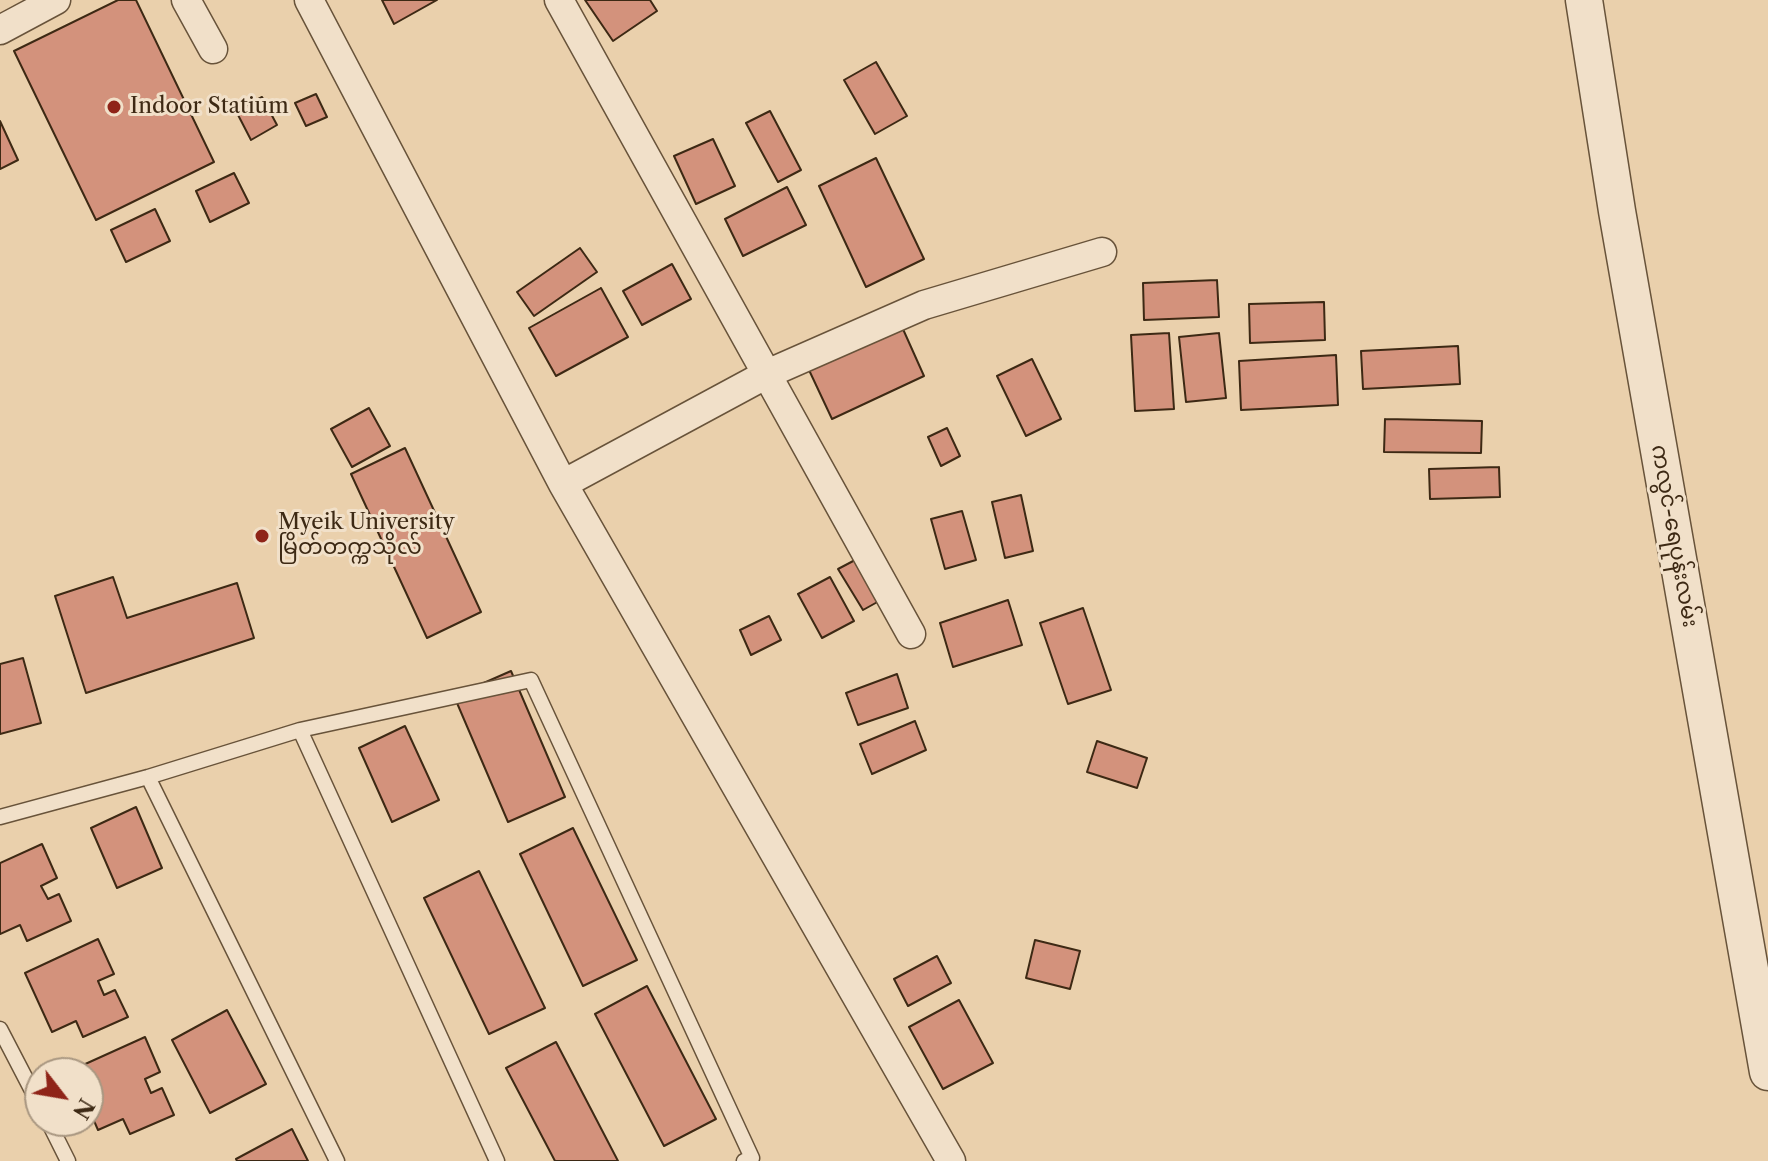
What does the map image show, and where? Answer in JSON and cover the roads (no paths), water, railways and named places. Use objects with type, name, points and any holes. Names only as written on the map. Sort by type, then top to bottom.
[{"type":"street","points":[[0,30],[56,0]]},
{"type":"street","points":[[186,0],[213,49]]},
{"type":"street","points":[[309,0],[563,484],[951,1161]]},
{"type":"street","points":[[559,0],[911,634]]},
{"type":"street","name":"ကလွင်-ရေပုန်းလမ်း","points":[[1584,0],[1620,227],[1768,1072]]},
{"type":"street","points":[[563,484],[767,374],[924,305],[1102,252]]},
{"type":"lane","points":[[0,817],[148,777],[300,730],[531,680],[752,1158],[744,1161]]},
{"type":"lane","points":[[300,730],[497,1161]]},
{"type":"lane","points":[[148,777],[337,1161]]},
{"type":"lane","points":[[0,1029],[24,1075]]},
{"type":"lane","points":[[56,1137],[68,1161]]},
{"type":"place","name":"Indoor Statium","points":[[114,107]]},
{"type":"place","name":"Myeik University မြိတ်တက္ကသိုလ်","points":[[262,536]]}]
